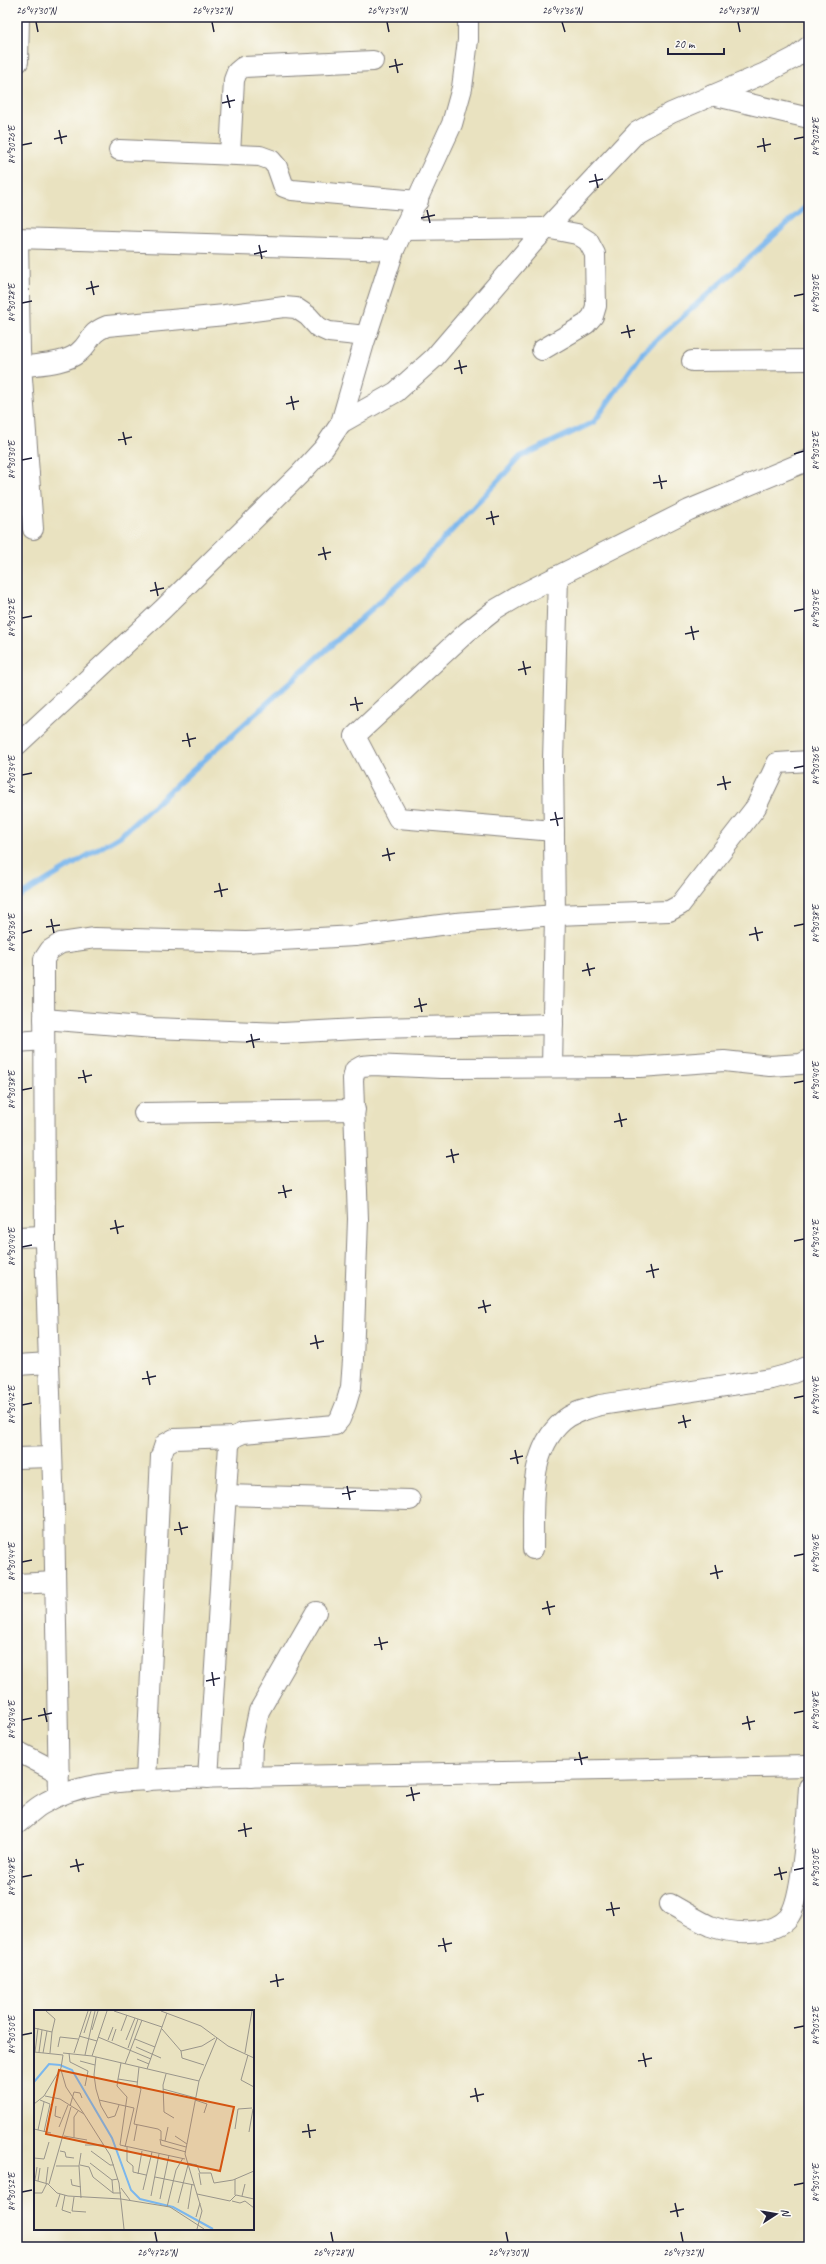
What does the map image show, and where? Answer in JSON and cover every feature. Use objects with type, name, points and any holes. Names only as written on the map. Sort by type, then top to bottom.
[{"type":"street","points":[[18,62],[19,17]]},
{"type":"street","points":[[17,745],[162,610],[300,474],[324,448],[341,423],[366,336],[394,250],[418,201],[452,124],[462,88],[468,40],[468,17]]},
{"type":"street","points":[[341,423],[396,392],[434,358],[546,228],[637,132],[671,113],[765,73],[794,58],[809,46]]},
{"type":"street","points":[[230,154],[234,80],[237,72],[243,67],[373,61]]},
{"type":"street","points":[[712,96],[809,118]]},
{"type":"street","points":[[119,150],[248,154],[271,160],[277,167],[284,187],[292,190],[418,201]]},
{"type":"street","points":[[404,230],[546,228],[577,234],[593,246],[595,254],[596,306],[593,316],[586,324],[542,350]]},
{"type":"street","points":[[33,529],[22,367],[17,238],[394,250]]},
{"type":"street","points":[[22,367],[67,359],[84,347],[89,337],[96,330],[107,326],[225,315],[284,307],[296,308],[308,316],[318,327],[329,332],[366,336]]},
{"type":"street","points":[[692,361],[809,360]]},
{"type":"street","points":[[554,831],[398,818],[354,736],[467,632],[495,610],[558,576],[689,510],[809,460]]},
{"type":"street","points":[[552,1068],[555,915],[553,761],[558,576]]},
{"type":"street","points":[[59,1796],[52,1457],[45,1236],[44,959],[50,950],[61,943],[73,940],[95,938],[246,942],[355,936],[456,923],[555,915],[670,911],[680,905],[756,807],[777,763],[809,761]]},
{"type":"street","points":[[44,1019],[154,1028],[283,1033],[376,1028],[553,1024]]},
{"type":"street","points":[[17,1042],[44,1040]]},
{"type":"street","points":[[146,1781],[161,1456],[165,1444],[174,1439],[234,1437],[243,1433],[334,1425],[340,1419],[351,1387],[358,1219],[353,1079],[355,1070],[362,1066],[373,1064],[442,1068],[552,1068],[640,1067],[724,1061],[770,1066],[802,1064],[809,1060]]},
{"type":"street","points":[[144,1113],[355,1110]]},
{"type":"street","points":[[17,1237],[45,1236]]},
{"type":"street","points":[[17,1365],[49,1363]]},
{"type":"street","points":[[534,1549],[535,1473],[539,1457],[545,1445],[564,1420],[579,1412],[600,1405],[772,1379],[793,1373],[809,1366]]},
{"type":"street","points":[[208,1778],[227,1454],[234,1437]]},
{"type":"street","points":[[17,1458],[52,1457]]},
{"type":"street","points":[[225,1495],[410,1500]]},
{"type":"street","points":[[17,1584],[55,1582]]},
{"type":"street","points":[[250,1777],[252,1744],[259,1711],[316,1612]]},
{"type":"street","points":[[17,1751],[59,1773]]},
{"type":"street","points":[[17,1824],[41,1805],[59,1796],[92,1786],[146,1781],[250,1777],[809,1766]]},
{"type":"street","points":[[670,1904],[710,1925],[724,1930],[756,1931],[769,1929],[782,1923],[789,1917],[795,1904],[804,1844],[809,1787]]},
{"type":"waterway","points":[[17,898],[120,836],[417,568],[520,457],[594,422],[643,352],[809,204]]}]
